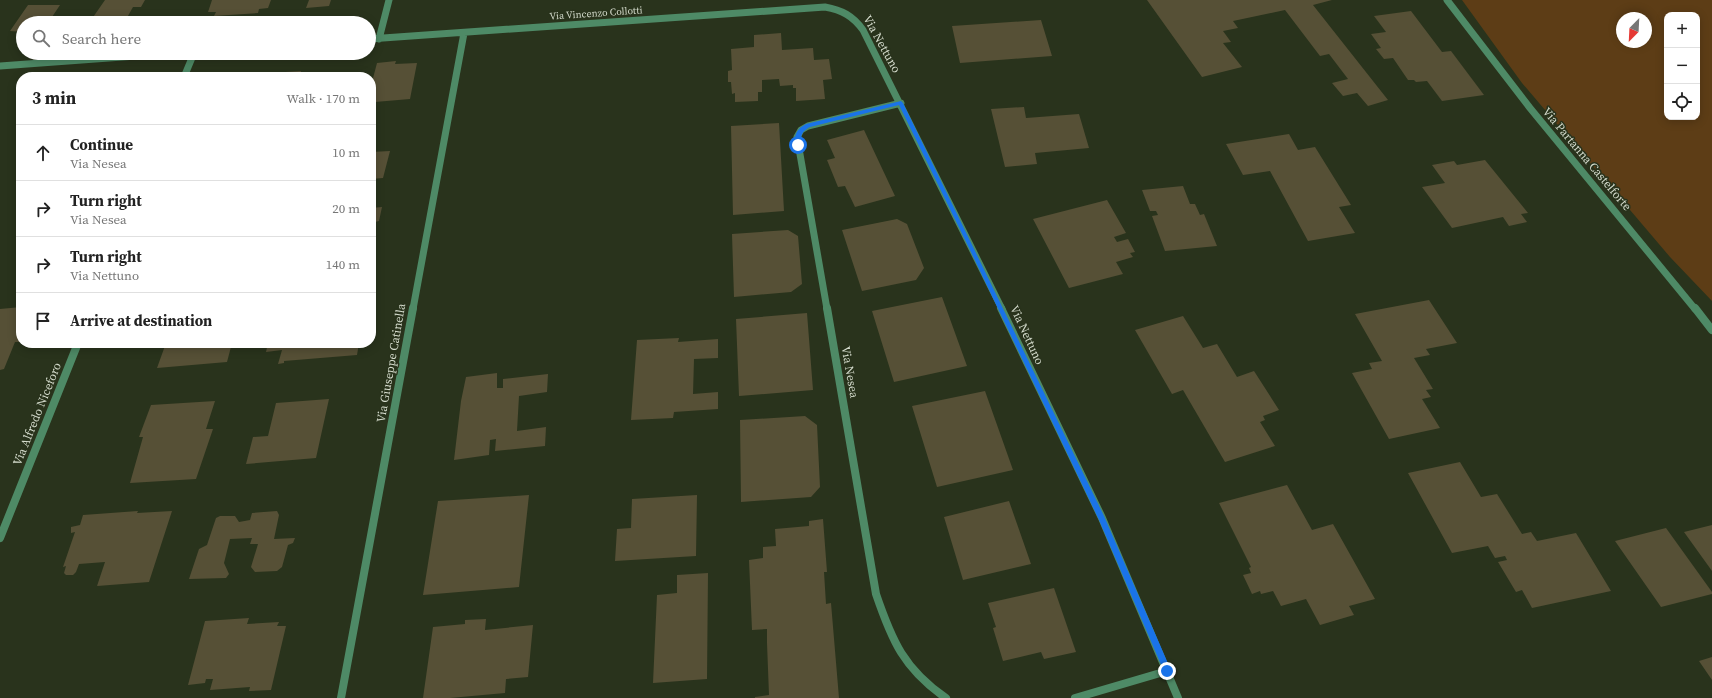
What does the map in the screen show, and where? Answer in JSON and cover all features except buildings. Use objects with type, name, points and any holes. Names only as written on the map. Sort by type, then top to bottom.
[{"type":"street","points":[[379,39],[388,0]]},
{"type":"street","name":"Via Partanna Castelforte","points":[[1447,0],[1530,108],[1663,268],[1712,330]]},
{"type":"street","name":"Via Vincenzo Collotti","points":[[379,39],[825,7]]},
{"type":"street","name":"Via Nettuno","points":[[825,7],[838,9],[849,13],[856,19],[901,103],[1102,518],[1178,698]]},
{"type":"street","name":"Via Giuseppe Catinella","points":[[341,698],[464,33]]},
{"type":"street","points":[[0,66],[82,60]]},
{"type":"street","points":[[186,72],[191,60]]},
{"type":"street","name":"Via Nesea","points":[[901,103],[808,126],[801,130],[797,137],[876,594],[890,635],[906,663],[928,687],[946,698]]},
{"type":"street","name":"Via Alfredo Niceforo","points":[[0,538],[76,348]]},
{"type":"street","points":[[1075,698],[1167,671]]},
{"type":"shaded area","points":[[1462,0],[1712,0],[1712,301],[1670,257],[1522,83]]},
{"type":"route","points":[[798,145],[797,137],[801,130],[808,126],[901,103],[1102,518],[1167,671]]}]
